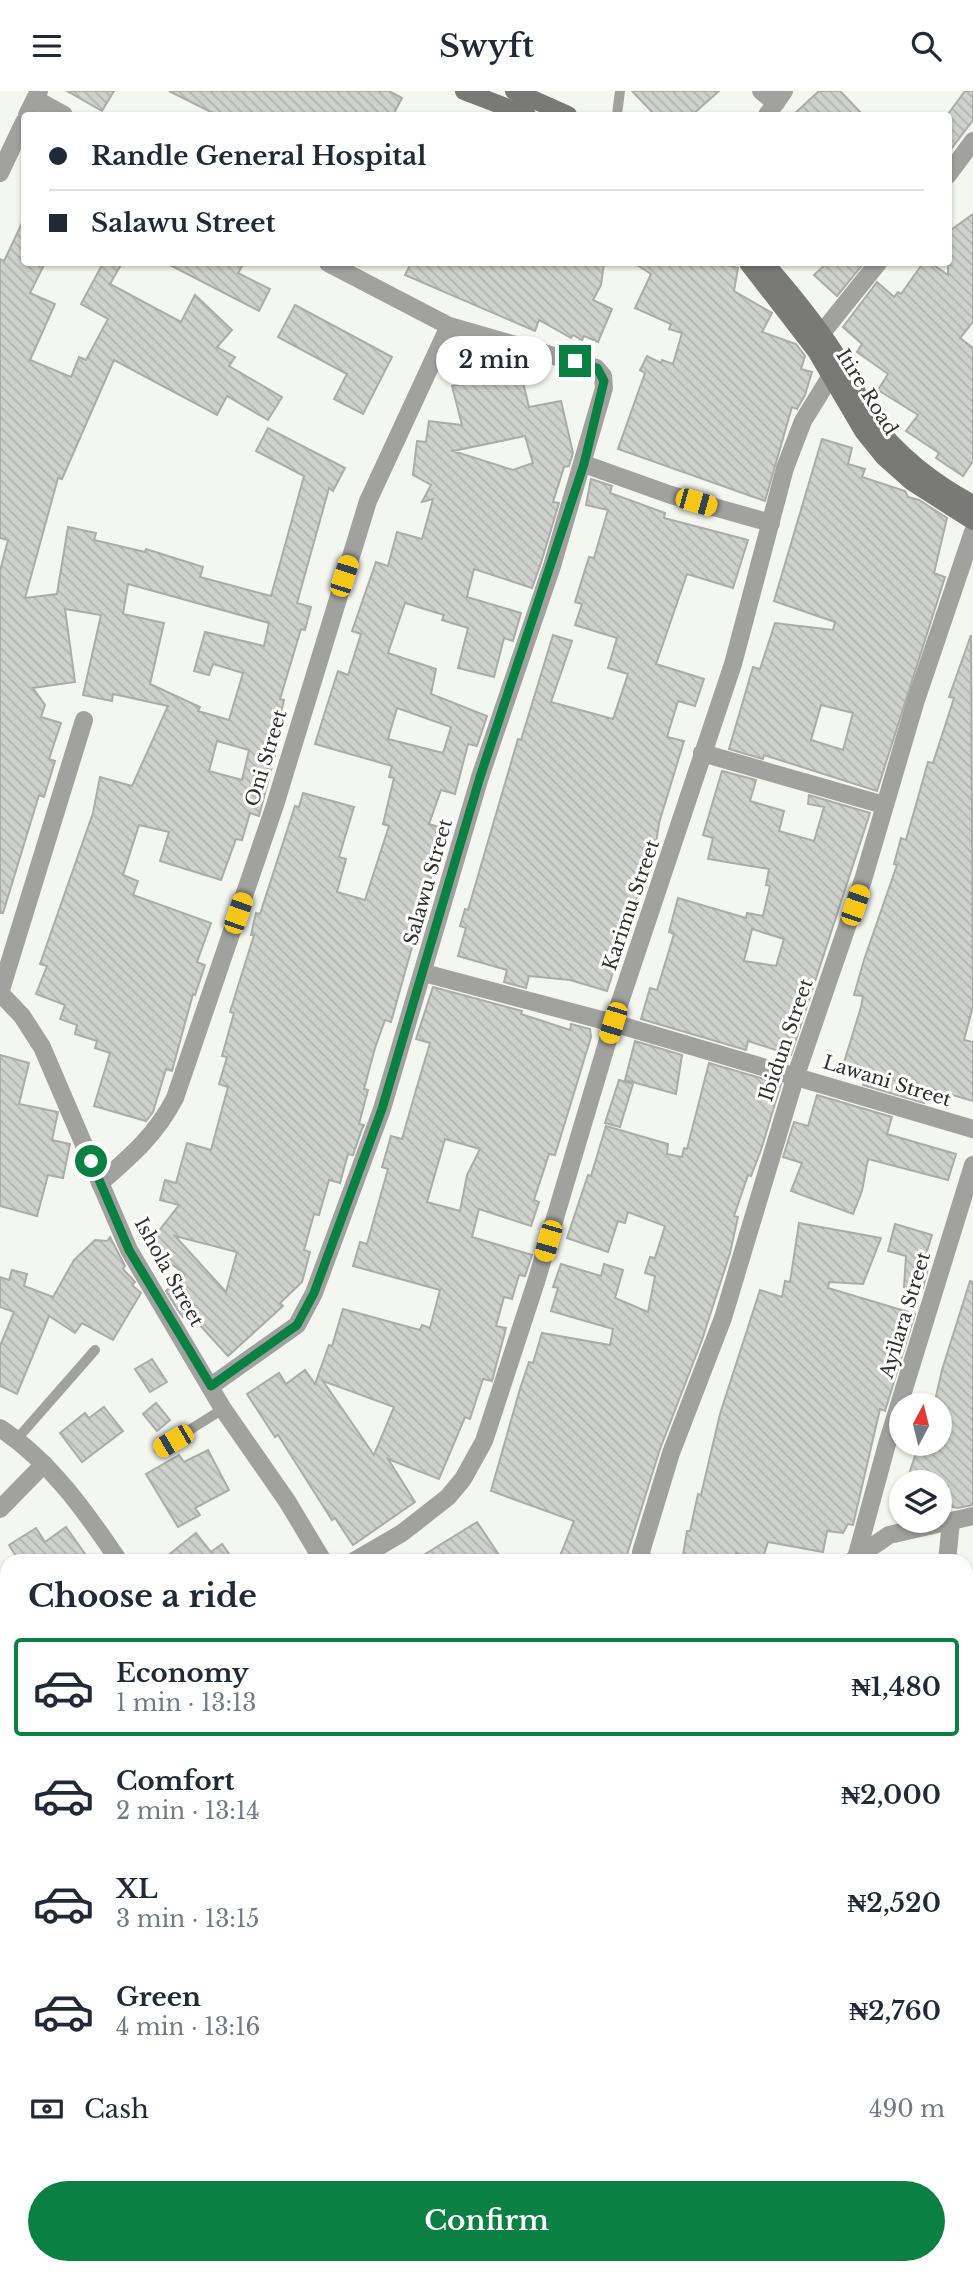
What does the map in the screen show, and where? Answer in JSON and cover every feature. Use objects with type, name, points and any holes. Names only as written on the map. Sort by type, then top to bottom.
[{"type":"main road","points":[[464,91],[515,96],[543,103],[562,112]]},
{"type":"main road","points":[[515,96],[525,112]]},
{"type":"main road","name":"Itire Road","points":[[750,266],[832,374],[863,431],[884,457],[912,482],[973,521]]},
{"type":"main road","name":"Itire Road","points":[[767,266],[843,365],[872,419],[896,446],[934,480],[970,498]]},
{"type":"street","points":[[761,91],[776,103]]},
{"type":"street","points":[[34,102],[57,112]]},
{"type":"street","points":[[0,173],[21,128]]},
{"type":"street","points":[[952,170],[973,141]]},
{"type":"street","name":"Salawu Street","points":[[211,1386],[297,1325],[306,1310],[382,1109],[480,777],[584,464],[604,381],[597,368],[449,326],[334,266]]},
{"type":"street","points":[[821,334],[876,266]]},
{"type":"street","name":"Oni Street","points":[[100,1183],[147,1142],[162,1123],[175,1098],[275,805],[369,501],[449,326]]},
{"type":"street","name":"Karimu Street","points":[[366,1554],[402,1533],[449,1497],[463,1479],[484,1441],[537,1282],[613,1023],[733,664],[785,468],[803,421],[832,374]]},
{"type":"street","points":[[584,464],[671,495],[771,523]]},
{"type":"street","name":"Ibidun Street","points":[[641,1554],[671,1453],[723,1318],[796,1075],[863,880],[884,805],[973,532]]},
{"type":"street","points":[[0,993],[84,720]]},
{"type":"street","points":[[702,753],[884,805]]},
{"type":"street","name":"Lawani Street","points":[[424,973],[613,1023],[973,1129]]},
{"type":"street","name":"Ishola Street","points":[[0,993],[22,1016],[42,1047],[129,1250],[223,1409],[287,1501],[319,1554]]},
{"type":"street","name":"Ayilara Street","points":[[856,1554],[973,1164]]},
{"type":"street","points":[[0,1428],[17,1439],[44,1464],[72,1496],[114,1554]]},
{"type":"street","points":[[0,1509],[44,1464]]},
{"type":"street","points":[[952,1522],[973,1516]]},
{"type":"street","points":[[862,1554],[889,1535],[899,1533]]},
{"type":"street","points":[[948,1554],[950,1533]]},
{"type":"lane","points":[[617,112],[620,91]]},
{"type":"lane","points":[[17,1439],[95,1350]]},
{"type":"lane","points":[[159,1449],[223,1409]]},
{"type":"building","points":[[67,91],[114,91],[102,111]]},
{"type":"building","points":[[169,91],[389,91],[402,98],[395,112],[211,112]]},
{"type":"building","points":[[632,91],[719,91],[695,112],[652,112]]},
{"type":"building","points":[[819,91],[840,91],[860,112],[796,112]]},
{"type":"building","points":[[965,91],[973,91],[973,120],[952,148],[952,112],[949,112]]},
{"type":"building","points":[[973,214],[973,322],[960,338],[973,348],[973,461],[963,476],[936,458],[939,453],[906,431],[918,415],[878,390],[888,374],[857,352],[862,344],[843,327],[877,282],[894,297],[898,292],[901,294],[921,266],[935,266],[948,275],[948,266],[952,266],[952,229]]},
{"type":"building","points":[[21,225],[21,266],[44,266],[30,293],[55,304],[30,360],[71,377],[79,357],[86,360],[108,319],[81,304],[101,266],[120,266],[110,284],[181,322],[195,295],[232,330],[217,347],[235,357],[229,366],[282,397],[268,420],[227,396],[217,415],[114,360],[62,479],[58,478],[25,598],[57,594],[68,527],[96,533],[94,540],[145,552],[146,549],[203,567],[200,577],[271,596],[304,476],[256,451],[268,428],[345,468],[333,491],[329,488],[297,603],[311,607],[305,630],[301,629],[280,699],[284,700],[276,735],[280,736],[259,816],[250,813],[242,840],[236,839],[221,880],[160,861],[169,832],[139,825],[123,875],[138,881],[133,895],[211,923],[197,962],[205,965],[195,995],[193,994],[172,1071],[166,1069],[153,1112],[146,1121],[94,1106],[110,1053],[95,1048],[97,1041],[75,1034],[77,1025],[60,1019],[65,1005],[36,994],[47,966],[40,964],[93,813],[100,777],[132,786],[168,706],[113,694],[112,701],[83,695],[101,615],[65,609],[75,682],[33,688],[45,705],[41,717],[61,723],[49,759],[55,761],[44,797],[39,795],[3,913],[0,913],[0,571],[8,540],[0,538],[0,259],[4,261]],"holes":[[[128,584],[269,623],[264,646],[205,632],[194,671],[209,675],[213,664],[243,673],[229,720],[198,711],[200,707],[150,684],[164,623],[123,614]],[[217,741],[249,750],[242,780],[209,771]]]},
{"type":"building","points":[[172,266],[242,266],[238,273],[270,289],[259,311]]},
{"type":"building","points":[[410,266],[604,266],[601,285],[593,300],[612,309],[598,342],[584,336],[582,340],[573,335],[571,338],[539,320],[535,331],[405,275]]},
{"type":"building","points":[[639,266],[738,268],[734,291],[772,313],[762,332],[796,344],[805,356],[801,369],[812,372],[805,395],[797,409],[792,407],[765,501],[618,449],[645,373],[640,370],[647,356],[661,363],[662,360],[673,364],[682,333],[669,329],[671,324],[635,308],[651,274]]},
{"type":"building","points":[[824,266],[862,266],[837,296],[814,275]]},
{"type":"building","points":[[295,305],[392,357],[363,414],[334,399],[347,374],[278,337]]},
{"type":"building","points":[[520,370],[529,407],[561,401],[573,453],[569,466],[564,467],[553,502],[559,503],[532,588],[474,569],[467,597],[521,613],[513,641],[504,638],[494,677],[458,668],[468,628],[442,620],[444,615],[405,603],[388,653],[436,669],[431,694],[487,716],[477,746],[468,744],[455,794],[441,790],[429,824],[445,829],[429,884],[432,885],[426,909],[423,908],[391,1022],[385,1020],[375,1048],[364,1089],[368,1090],[359,1124],[364,1125],[353,1155],[348,1154],[340,1183],[329,1180],[319,1215],[314,1214],[304,1250],[310,1252],[302,1282],[280,1303],[283,1306],[228,1356],[188,1312],[183,1317],[166,1291],[185,1274],[147,1246],[179,1205],[160,1200],[165,1180],[176,1183],[187,1143],[211,1150],[228,1087],[219,1084],[227,1057],[222,1056],[234,1013],[230,1012],[254,935],[251,935],[256,913],[260,914],[295,806],[299,807],[303,793],[354,807],[339,857],[346,859],[337,892],[365,900],[389,826],[383,824],[394,778],[389,777],[392,766],[315,744],[338,671],[348,675],[361,634],[352,631],[376,562],[388,566],[397,532],[422,539],[433,499],[422,502],[431,485],[413,475],[417,441],[426,442],[429,421],[462,425],[452,386]],"holes":[[[525,436],[533,463],[513,470],[453,451]],[[397,708],[451,727],[443,753],[388,739]],[[175,1236],[237,1252],[226,1292]]]},
{"type":"building","points":[[822,439],[852,448],[848,464],[865,469],[862,477],[905,491],[908,497],[919,500],[947,518],[934,573],[945,577],[877,791],[764,755],[763,759],[729,749],[753,667],[760,669],[775,623],[833,630],[835,622],[774,601]],"holes":[[[821,705],[853,713],[843,750],[811,740]]]},
{"type":"building","points":[[591,479],[612,486],[610,493],[665,513],[664,518],[748,540],[733,588],[687,574],[656,664],[704,679],[695,706],[678,701],[667,737],[684,741],[659,823],[655,851],[652,850],[607,991],[570,980],[529,976],[526,988],[504,982],[507,970],[458,956],[466,928],[460,926],[465,909],[468,910],[518,739],[521,740],[553,635],[572,641],[551,702],[613,719],[628,674],[608,668],[617,638],[575,625],[582,604],[575,602],[589,557],[594,558],[608,510],[586,505]]},
{"type":"building","points":[[971,635],[973,1006],[964,1040],[973,1042],[973,1101],[928,1088],[924,1103],[863,1085],[864,1080],[841,1072],[861,1007],[863,996],[854,995],[864,960],[897,865],[894,864],[901,838],[906,840],[928,762],[933,763],[954,698],[949,697]]},
{"type":"building","points":[[722,771],[756,780],[750,801],[784,811],[779,831],[814,841],[824,807],[808,804],[809,795],[870,813],[791,1055],[748,1041],[746,1050],[641,1019],[650,988],[657,990],[674,934],[669,932],[678,898],[746,918],[747,913],[763,916],[770,886],[766,885],[769,869],[708,859],[713,838],[703,835]],"holes":[[[752,929],[784,939],[776,966],[744,961]]]},
{"type":"building","points":[[433,987],[522,1011],[521,1014],[570,1030],[571,1024],[590,1029],[591,1037],[555,1155],[549,1154],[534,1200],[539,1202],[531,1226],[479,1209],[472,1237],[532,1255],[525,1276],[519,1275],[512,1299],[504,1297],[496,1326],[506,1328],[492,1381],[483,1379],[470,1419],[465,1417],[439,1479],[388,1459],[415,1502],[353,1545],[335,1518],[332,1520],[278,1435],[275,1437],[247,1394],[279,1373],[286,1384],[305,1370],[315,1384],[329,1345],[332,1346],[343,1309],[420,1330],[422,1325],[430,1328],[440,1290],[353,1266],[360,1242],[367,1244],[388,1169],[382,1167],[391,1136],[402,1139],[430,1043],[416,1039]],"holes":[[[445,1139],[480,1149],[467,1175],[460,1211],[427,1202]],[[323,1381],[394,1407],[374,1455]]]},
{"type":"building","points":[[635,1041],[682,1055],[676,1094],[625,1080]]},
{"type":"building","points":[[0,1055],[29,1063],[19,1104],[58,1112],[52,1140],[70,1144],[63,1178],[48,1175],[37,1216],[0,1206]]},
{"type":"building","points":[[709,1063],[781,1084],[761,1150],[751,1176],[748,1175],[734,1216],[738,1217],[730,1253],[702,1340],[660,1449],[627,1554],[561,1554],[574,1521],[491,1491],[520,1389],[529,1362],[533,1363],[542,1333],[610,1345],[613,1329],[551,1311],[558,1288],[553,1287],[561,1264],[601,1276],[604,1264],[623,1270],[615,1298],[648,1312],[655,1276],[645,1273],[650,1257],[655,1258],[665,1226],[628,1212],[625,1223],[618,1221],[608,1252],[567,1238],[588,1175],[591,1176],[606,1126],[668,1144],[667,1154],[682,1157],[684,1148],[687,1149]]},
{"type":"building","points":[[619,1080],[633,1084],[620,1127],[605,1123]]},
{"type":"building","points":[[817,1095],[892,1117],[887,1134],[956,1154],[948,1180],[868,1159],[862,1191],[853,1214],[791,1191],[802,1163],[783,1157],[794,1122],[808,1126]]},
{"type":"building","points":[[799,1223],[881,1238],[863,1284],[829,1282],[828,1288],[915,1314],[885,1411],[880,1409],[853,1525],[848,1524],[843,1533],[827,1531],[823,1552],[768,1542],[764,1554],[683,1554],[698,1494],[701,1495],[720,1414],[760,1290],[782,1297],[785,1281],[790,1282]]},
{"type":"building","points":[[895,1224],[932,1235],[922,1268],[928,1268],[923,1288],[904,1287],[906,1256],[888,1251]]},
{"type":"building","points":[[110,1237],[125,1266],[123,1269],[135,1282],[132,1285],[141,1293],[113,1340],[82,1323],[75,1333],[49,1316],[17,1394],[0,1386],[0,1346],[14,1312],[0,1307],[0,1277],[9,1280],[12,1270],[27,1274],[24,1286],[53,1297],[74,1260],[95,1240],[107,1241]]},
{"type":"building","points":[[970,1281],[973,1282],[973,1505],[957,1508],[952,1507],[952,1470],[910,1470],[915,1456],[952,1456],[952,1393],[937,1393]]},
{"type":"building","points":[[152,1359],[167,1382],[150,1392],[135,1369]]},
{"type":"building","points":[[156,1403],[170,1420],[157,1431],[143,1414]]},
{"type":"building","points":[[104,1407],[123,1431],[82,1462],[60,1433],[85,1413],[89,1418]]},
{"type":"building","points":[[208,1450],[229,1490],[195,1508],[200,1515],[178,1527],[146,1474],[179,1455],[184,1462]]},
{"type":"building","points":[[477,1522],[498,1554],[425,1554]]},
{"type":"building","points":[[66,1527],[85,1554],[15,1554],[9,1545],[36,1528],[45,1542]]},
{"type":"building","points":[[196,1533],[211,1552],[222,1544],[229,1554],[170,1554]]},
{"type":"route","points":[[91,1161],[129,1250],[211,1386],[297,1325],[314,1293],[382,1109],[480,777],[584,464],[604,381],[597,368],[575,361]]}]
